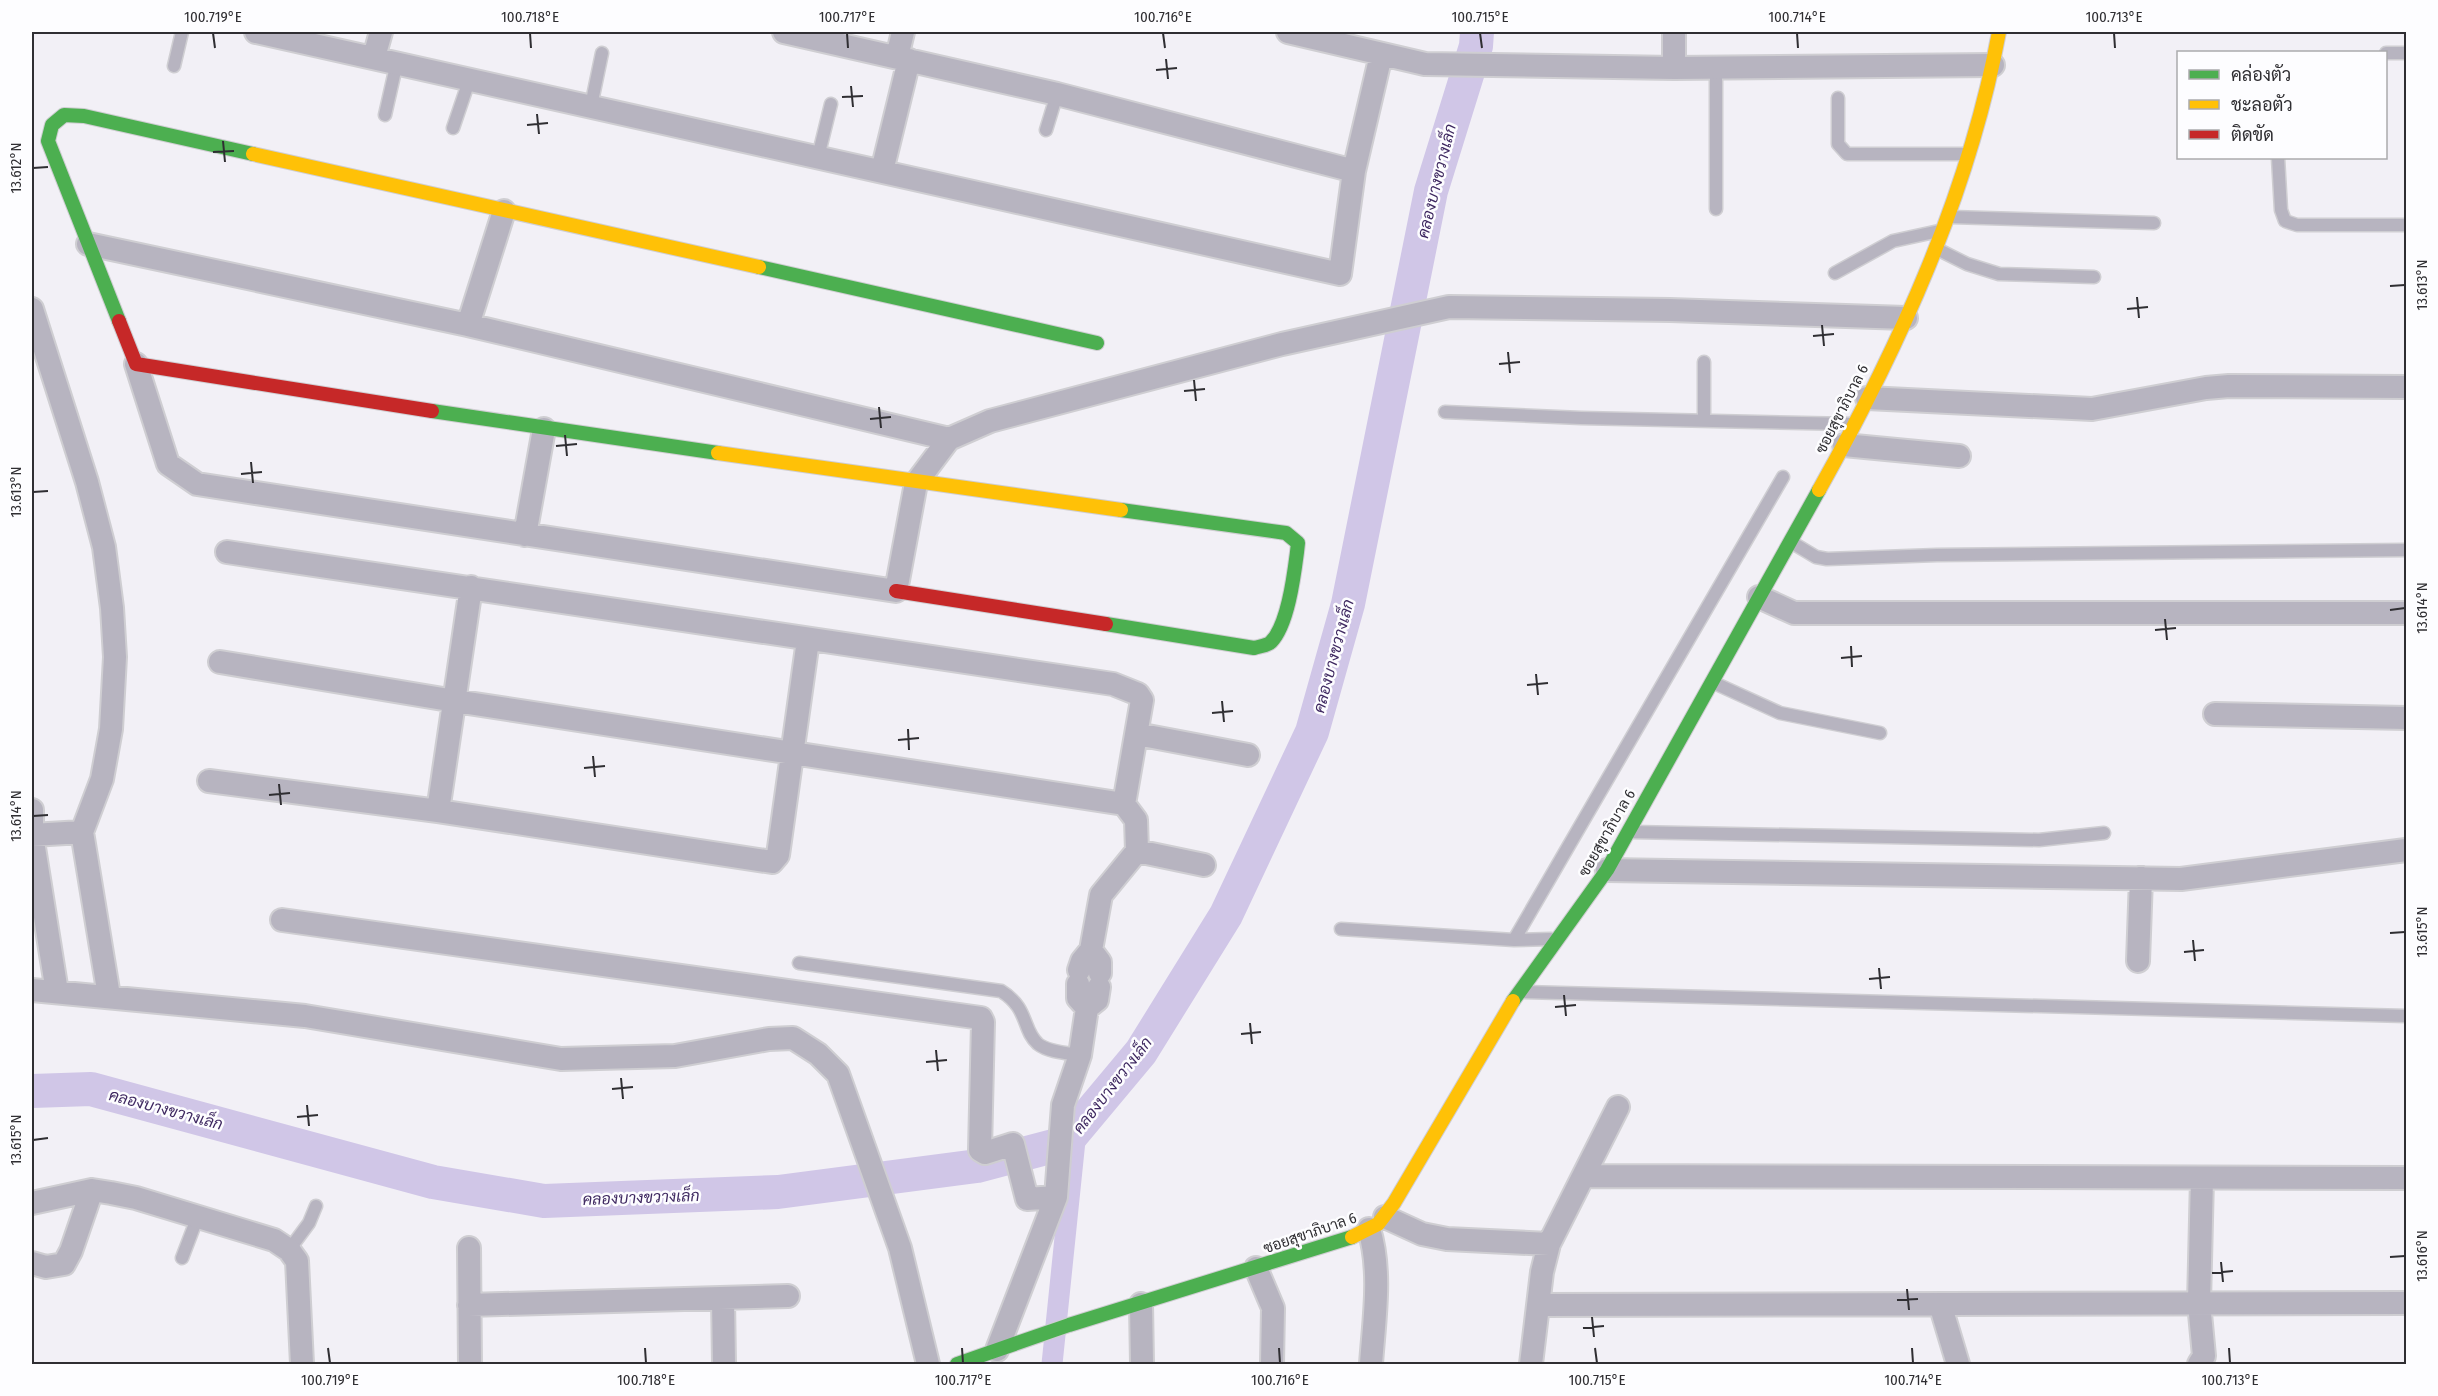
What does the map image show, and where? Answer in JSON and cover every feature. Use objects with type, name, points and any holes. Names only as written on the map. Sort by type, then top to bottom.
[{"type":"street","points":[[256,32],[1340,274],[1354,171],[1381,55]]},
{"type":"street","points":[[374,57],[381,32]]},
{"type":"street","points":[[784,32],[850,39],[903,58],[1057,94],[1354,171]]},
{"type":"street","points":[[882,171],[903,58],[903,32]]},
{"type":"street","points":[[1288,32],[1425,64],[1674,68],[1993,65]]},
{"type":"street","points":[[1674,32],[1674,68]]},
{"type":"street","name":"ซอยสุขาภิบาล 6","points":[[957,1365],[1069,1325],[1256,1268],[1377,1223],[1435,1137],[1518,992],[1607,870],[1856,424],[1936,248],[1971,154],[1999,32]]},
{"type":"street","points":[[136,364],[544,429],[915,483],[1286,533],[1298,543],[1297,558],[1278,633],[1269,644],[1254,648],[197,483],[168,464],[136,364],[48,141],[52,125],[64,115],[84,116],[1096,343]]},
{"type":"street","points":[[468,325],[504,211]]},
{"type":"street","points":[[88,244],[468,325],[949,439]]},
{"type":"street","points":[[896,591],[915,483],[949,439],[990,421],[1360,325],[1449,307],[1670,310],[1906,318]]},
{"type":"street","points":[[32,309],[87,482],[104,547],[112,608],[115,657],[111,729],[102,779],[82,832],[109,996]]},
{"type":"street","points":[[1867,398],[2092,409],[2217,387],[2406,387]]},
{"type":"street","points":[[525,536],[544,429]]},
{"type":"street","points":[[1844,445],[1959,456]]},
{"type":"street","points":[[227,552],[1113,684],[1138,694],[1142,700],[1124,804]]},
{"type":"street","points":[[438,811],[471,587]]},
{"type":"street","points":[[1759,597],[1794,613],[2406,613]]},
{"type":"street","points":[[209,781],[438,811],[767,863],[778,855],[808,640]]},
{"type":"street","points":[[220,662],[455,701],[1124,804],[1136,820],[1137,851],[1101,895],[1091,950],[1082,960],[1089,979],[1078,998],[1087,1008],[1080,1055],[1063,1105],[1056,1197],[1004,1348]]},
{"type":"street","points":[[2215,714],[2406,718]]},
{"type":"street","points":[[1137,734],[1248,755]]},
{"type":"street","points":[[32,810],[32,835],[57,992]]},
{"type":"street","points":[[32,835],[82,832]]},
{"type":"street","points":[[1607,870],[2181,879],[2406,850]]},
{"type":"street","points":[[1137,851],[1204,865]]},
{"type":"street","points":[[2138,961],[2141,878]]},
{"type":"street","points":[[282,920],[981,1018],[983,1022],[980,1150],[985,1153],[1011,1143],[1015,1147],[1027,1199],[1056,1197]]},
{"type":"street","points":[[32,990],[305,1016],[561,1059],[675,1056],[769,1039],[793,1038],[818,1054],[838,1074],[900,1248],[928,1365]]},
{"type":"street","points":[[32,1006],[57,992]]},
{"type":"street","points":[[1531,1365],[1542,1272],[1549,1244],[1586,1176],[1618,1107]]},
{"type":"street","points":[[1586,1176],[2406,1178]]},
{"type":"street","points":[[2199,1365],[2204,1356],[2199,1303],[2202,1178]]},
{"type":"street","points":[[32,1263],[46,1267],[64,1264],[71,1251],[92,1190]]},
{"type":"street","points":[[32,1203],[92,1190],[136,1198],[274,1240],[289,1250],[297,1261],[302,1365]]},
{"type":"street","points":[[1371,1365],[1377,1223],[1447,1239],[1549,1244]]},
{"type":"street","points":[[469,1248],[470,1365]]},
{"type":"street","points":[[1256,1268],[1273,1308],[1272,1365]]},
{"type":"street","points":[[469,1305],[788,1296]]},
{"type":"street","points":[[723,1299],[724,1365]]},
{"type":"street","points":[[1539,1305],[2406,1303]]},
{"type":"street","points":[[1141,1304],[1142,1365]]},
{"type":"street","points":[[1941,1304],[1959,1365]]},
{"type":"lane","points":[[174,66],[182,32]]},
{"type":"lane","points":[[591,106],[602,53]]},
{"type":"lane","points":[[2387,53],[2406,53]]},
{"type":"lane","points":[[385,115],[397,62]]},
{"type":"lane","points":[[1716,68],[1716,209]]},
{"type":"lane","points":[[453,128],[470,78]]},
{"type":"lane","points":[[1046,130],[1057,94]]},
{"type":"lane","points":[[1838,98],[1838,144],[1847,154],[1971,154]]},
{"type":"lane","points":[[818,157],[831,104]]},
{"type":"lane","points":[[2278,159],[2281,210],[2285,220],[2297,225],[2406,225]]},
{"type":"lane","points":[[1835,273],[1893,241],[1945,223],[2154,223]]},
{"type":"lane","points":[[1936,248],[1967,264],[1999,274],[2094,277]]},
{"type":"lane","points":[[1704,362],[1704,421]]},
{"type":"lane","points":[[1445,412],[1856,424]]},
{"type":"lane","points":[[1514,940],[1783,477]]},
{"type":"lane","points":[[1790,541],[1816,557],[1827,559],[1937,555],[2406,550]]},
{"type":"lane","points":[[1711,682],[1780,713],[1880,733]]},
{"type":"lane","points":[[1628,831],[2039,840],[2104,833]]},
{"type":"lane","points":[[1341,929],[1514,940],[1558,938]]},
{"type":"lane","points":[[799,963],[1001,991],[1012,997],[1021,1008],[1038,1044],[1080,1055]]},
{"type":"lane","points":[[1518,992],[2406,1016]]},
{"type":"lane","points":[[289,1250],[309,1223],[316,1206]]},
{"type":"lane","points":[[182,1258],[198,1216]]},
{"type":"waterway","name":"คลองบางขวางเล็ก","points":[[32,1091],[91,1089],[433,1182],[544,1201],[778,1192],[977,1166],[1065,1143],[1141,1052],[1226,915],[1312,732],[1348,604],[1431,191],[1476,46],[1477,32]]},
{"type":"waterway","points":[[1052,1364],[1076,1131]]},
{"type":"traffic: fast","points":[[119,321],[48,141],[52,125],[64,115],[84,116],[253,154]]},
{"type":"traffic: fast","points":[[759,267],[1097,343]]},
{"type":"traffic: fast","points":[[432,411],[718,453]]},
{"type":"traffic: fast","points":[[1513,1001],[1607,870],[1819,490]]},
{"type":"traffic: fast","points":[[1106,624],[1254,648],[1265,645],[1271,642],[1282,624],[1296,562],[1298,543],[1286,533],[1121,510]]},
{"type":"traffic: fast","points":[[957,1364],[1069,1325],[1352,1237]]},
{"type":"traffic: slow","points":[[1819,490],[1877,381],[1928,268],[1969,152],[1986,92],[1999,32]]},
{"type":"traffic: slow","points":[[253,154],[759,267]]},
{"type":"traffic: slow","points":[[718,453],[1121,510]]},
{"type":"traffic: slow","points":[[1352,1237],[1378,1224],[1394,1203],[1513,1001]]},
{"type":"traffic: jam","points":[[119,321],[136,364],[432,411]]},
{"type":"traffic: jam","points":[[896,591],[1106,624]]}]
